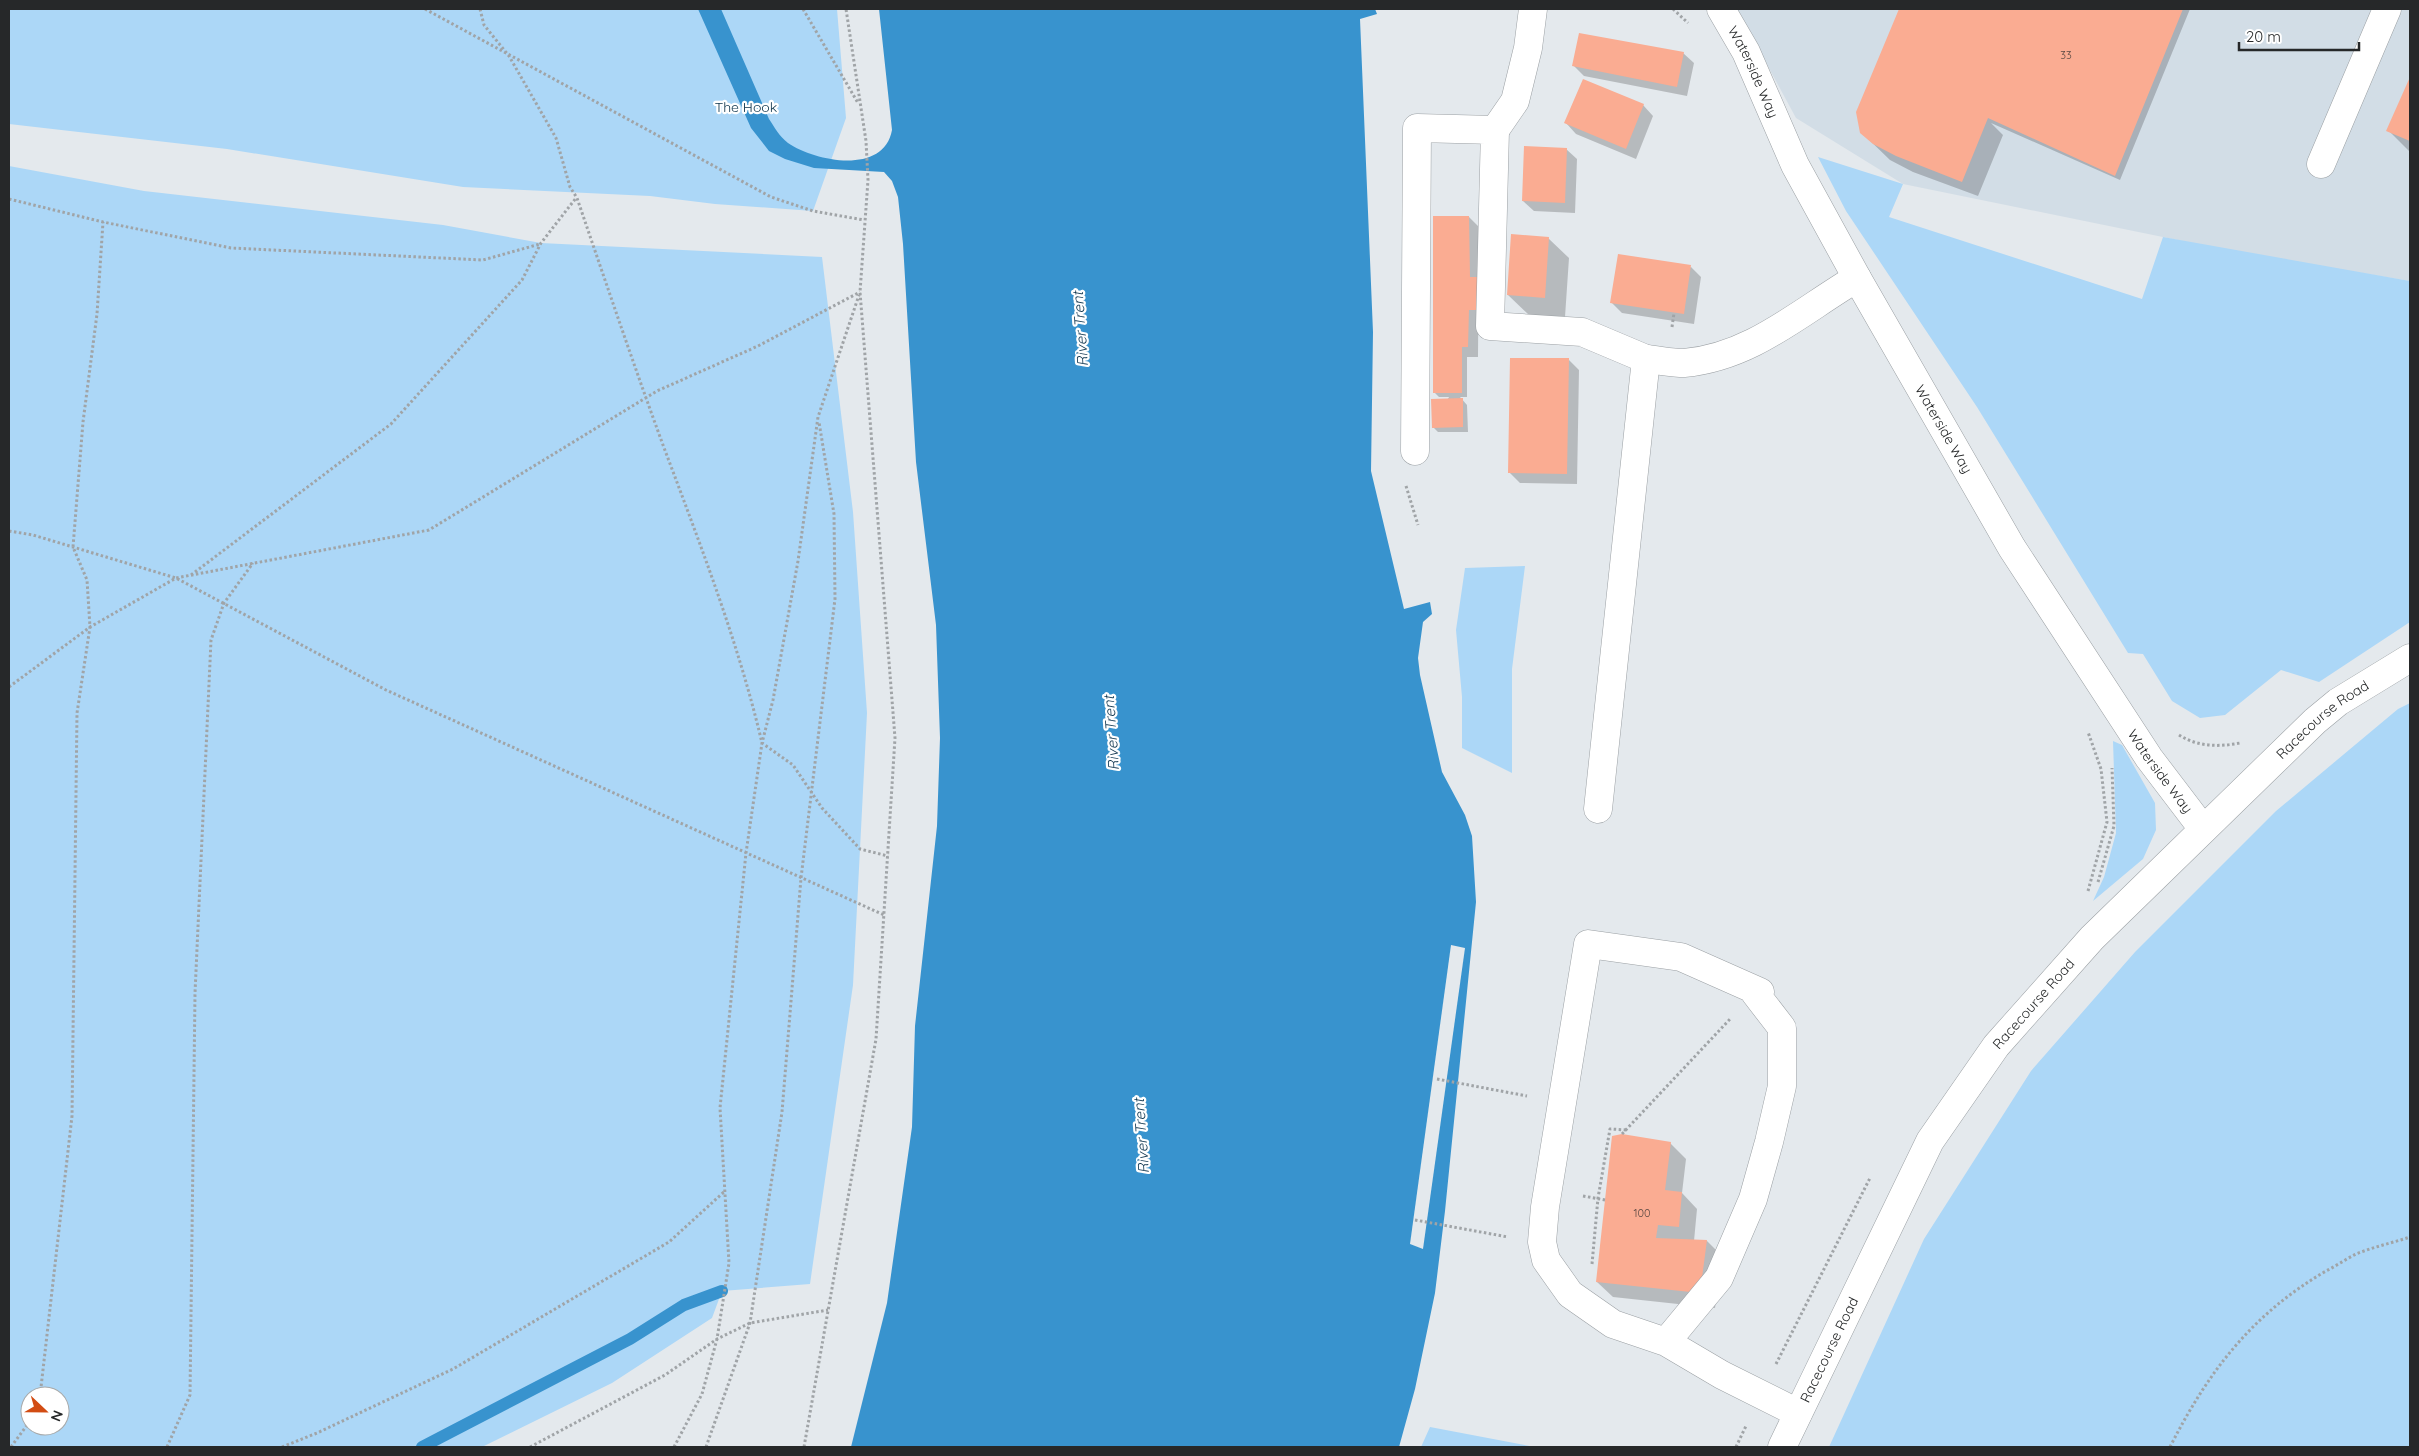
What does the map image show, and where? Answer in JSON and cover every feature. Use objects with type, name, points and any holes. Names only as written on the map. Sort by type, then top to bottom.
[{"type":"street","points":[[1533,9],[1528,48],[1516,101],[1495,130],[1490,326],[1556,328],[1582,332],[1646,359],[1682,363],[1713,358],[1747,347],[1800,316],[1857,278]]},
{"type":"street","name":"Waterside Way","points":[[1721,9],[1746,52],[1796,165],[1857,278],[2012,548],[2149,758],[2203,829]]},
{"type":"street","points":[[2321,164],[2387,9]]},
{"type":"street","points":[[1414,451],[1417,128],[1495,130]]},
{"type":"street","points":[[1598,809],[1646,359]]},
{"type":"street","name":"Racecourse Road","points":[[1782,1447],[1930,1141],[1996,1046],[2092,938],[2203,829],[2338,702],[2410,658]]},
{"type":"street","points":[[1666,1342],[1719,1278],[1753,1199],[1770,1142],[1782,1086],[1782,1028],[1755,993],[1760,992],[1681,958],[1588,944],[1562,1102],[1542,1242],[1546,1260],[1570,1294],[1613,1324],[1666,1342],[1722,1375],[1798,1413]]},
{"type":"path","points":[[424,9],[771,197],[813,210],[864,220]]},
{"type":"path","points":[[480,9],[484,25],[509,56],[556,138],[570,188],[576,198],[646,398],[728,621],[749,687],[762,744],[793,765],[822,808],[860,849],[888,856]]},
{"type":"path","points":[[804,9],[860,105]]},
{"type":"path","points":[[804,1447],[876,1038],[895,738],[860,292],[868,180],[866,141],[846,9]]},
{"type":"path","points":[[1673,9],[1692,27]]},
{"type":"path","points":[[190,576],[391,424],[522,280],[541,243],[576,198]]},
{"type":"path","points":[[9,199],[103,222],[231,248],[483,260],[541,243]]},
{"type":"path","points":[[41,1386],[72,1116],[77,713],[90,627],[87,580],[73,547],[83,422],[97,314],[103,222]]},
{"type":"path","points":[[9,687],[90,627],[176,578],[429,530],[646,398],[758,346],[860,292]]},
{"type":"path","points":[[674,1447],[702,1394],[717,1339],[729,1263],[720,1108],[746,853],[762,744],[773,700],[798,561],[818,417],[860,292]]},
{"type":"path","points":[[706,1447],[750,1323],[782,1112],[800,878],[835,599],[834,514],[818,417]]},
{"type":"path","points":[[1406,484],[1418,525]]},
{"type":"path","points":[[9,531],[33,535],[176,578],[386,690],[884,915]]},
{"type":"path","points":[[167,1447],[190,1395],[196,983],[211,640],[224,603],[253,563]]},
{"type":"path","points":[[2085,724],[2101,769],[2107,822],[2087,892]]},
{"type":"path","points":[[2175,733],[2200,745],[2224,746],[2246,741]]},
{"type":"path","points":[[2096,889],[2114,826],[2112,765]]},
{"type":"path","points":[[1622,1134],[1755,993]]},
{"type":"path","points":[[1437,1079],[1562,1102]]},
{"type":"path","points":[[1592,1267],[1598,1198],[1610,1129],[1627,1130]]},
{"type":"path","points":[[282,1447],[317,1433],[453,1369],[669,1242],[726,1191]]},
{"type":"path","points":[[1574,1195],[1605,1200]]},
{"type":"path","points":[[1416,1220],[1542,1242]]},
{"type":"path","points":[[2170,1447],[2189,1410],[2219,1363],[2255,1322],[2302,1285],[2355,1254],[2410,1237]]},
{"type":"path","points":[[530,1447],[665,1375],[717,1339],[750,1323],[828,1310]]},
{"type":"path","points":[[11,1447],[20,1435]]},
{"type":"shaded area","points":[[1737,9],[2410,9],[2410,281],[2246,254],[1903,184],[1796,118]]},
{"type":"green space","name":"The Hook","points":[[9,9],[837,9],[846,118],[813,211],[715,204],[650,196],[463,187],[227,149],[9,124]]},
{"type":"green space","points":[[1818,157],[1903,184],[1889,217],[2142,299],[2163,237],[2410,281],[2410,622],[2319,682],[2281,670],[2225,715],[2200,718],[2172,701],[2143,654],[2128,653],[1977,407],[1846,211]]},
{"type":"green space","points":[[9,166],[144,191],[443,225],[541,243],[822,257],[853,512],[867,713],[853,985],[810,1284],[722,1291],[712,1318],[612,1383],[482,1447],[9,1447]]},
{"type":"green space","points":[[1525,566],[1512,669],[1512,773],[1462,748],[1462,697],[1456,630],[1465,568]]},
{"type":"green space","points":[[2410,703],[2410,1447],[1829,1447],[1924,1239],[2031,1071],[2135,952],[2276,811],[2398,709]]},
{"type":"green space","points":[[2113,741],[2122,745],[2155,803],[2156,830],[2143,859],[2093,901],[2104,877],[2116,833]]},
{"type":"green space","points":[[1430,1427],[1535,1447],[1421,1447]]},
{"type":"water","name":"River Trent","points":[[698,9],[721,9],[769,119],[782,138],[800,150],[815,155],[831,159],[848,160],[863,159],[876,154],[886,144],[892,130],[879,9],[1375,9],[1377,14],[1360,19],[1373,332],[1371,471],[1404,609],[1430,602],[1432,614],[1423,622],[1418,658],[1420,675],[1442,772],[1465,815],[1472,836],[1476,902],[1435,1293],[1415,1389],[1399,1447],[851,1447],[887,1303],[912,1127],[915,1026],[937,826],[940,738],[936,625],[916,462],[903,244],[898,197],[892,181],[884,172],[814,168],[785,159],[769,151],[751,128]]},
{"type":"pier","points":[[1451,945],[1465,948],[1423,1249],[1410,1244]]},
{"type":"building","points":[[1899,9],[2183,9],[2115,176],[1988,118],[1962,182],[1896,156],[1873,144],[1860,133],[1856,112]]},
{"type":"building","points":[[1579,33],[1684,52],[1677,87],[1572,66]]},
{"type":"building","points":[[2410,77],[2410,141],[2386,131]]},
{"type":"building","points":[[1583,79],[1644,104],[1626,149],[1564,123]]},
{"type":"building","points":[[1524,146],[1567,148],[1565,203],[1522,201]]},
{"type":"building","points":[[1433,216],[1469,216],[1470,277],[1485,277],[1485,310],[1469,310],[1468,347],[1462,347],[1462,393],[1433,393]]},
{"type":"building","points":[[1511,234],[1549,237],[1545,298],[1507,295]]},
{"type":"building","points":[[1618,254],[1691,265],[1684,314],[1610,303]]},
{"type":"building","points":[[1510,358],[1569,358],[1567,474],[1508,473]]},
{"type":"building","points":[[1463,398],[1463,427],[1432,428],[1431,399]]},
{"type":"building","points":[[1622,1134],[1671,1142],[1665,1190],[1682,1192],[1679,1227],[1658,1225],[1656,1238],[1707,1240],[1700,1293],[1596,1282],[1612,1136]]},
{"type":"waterway","points":[[422,1447],[630,1339],[684,1305],[722,1291]]}]
